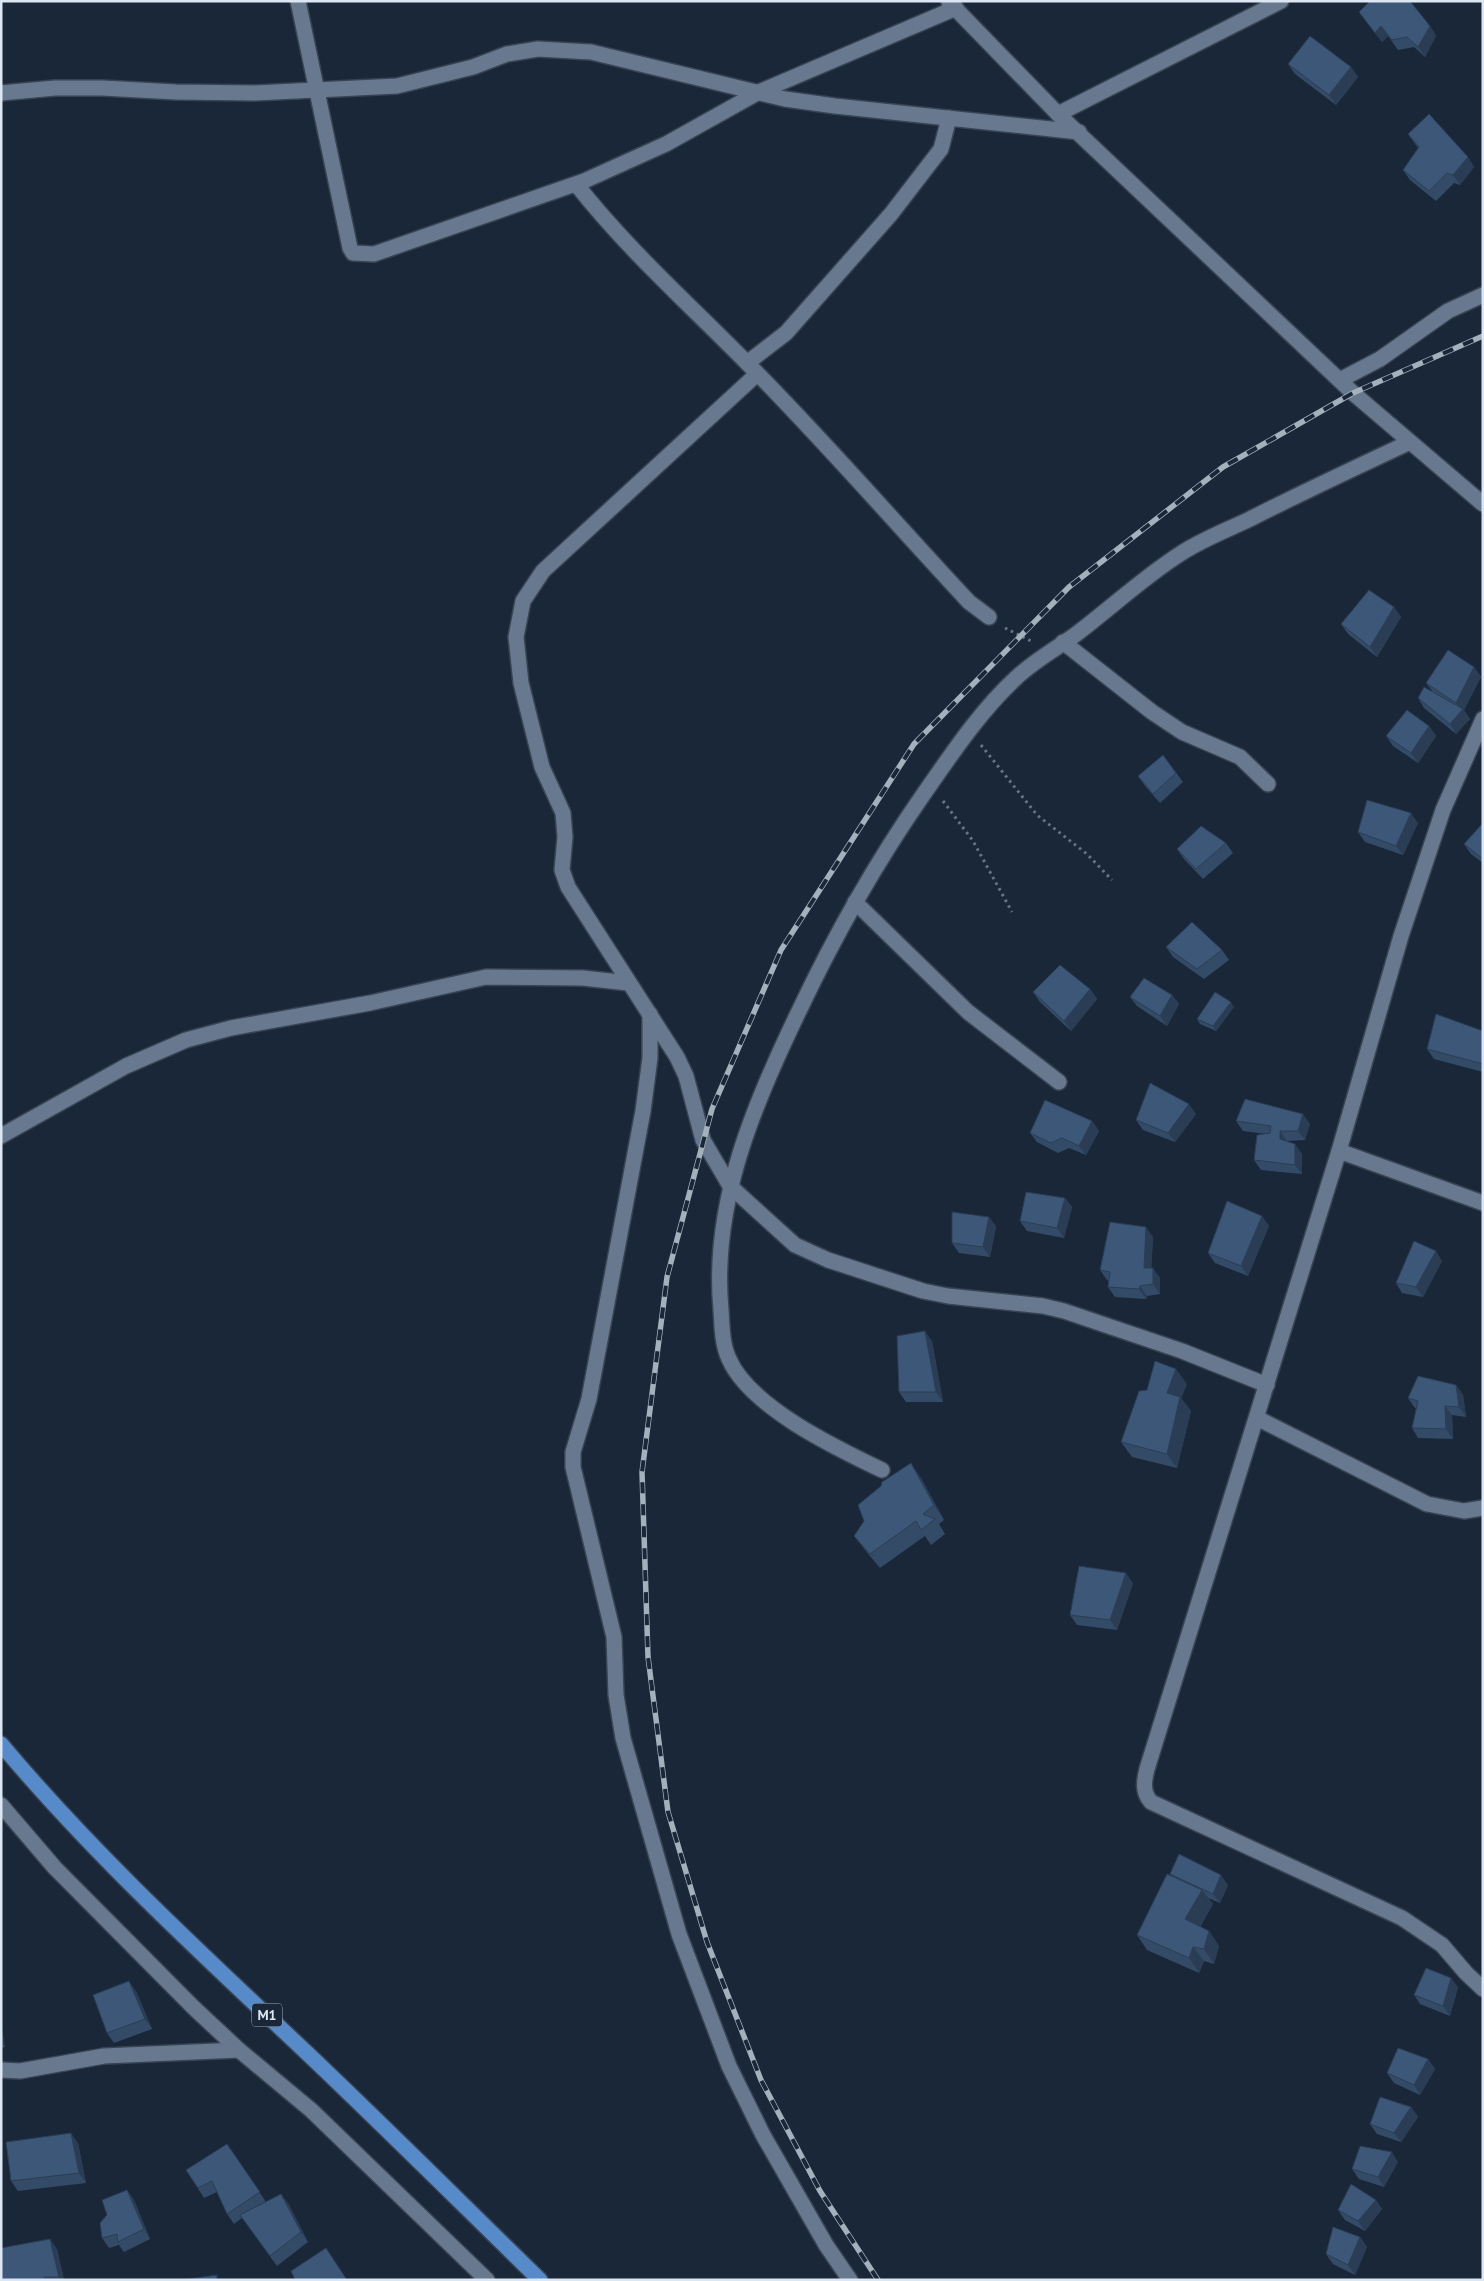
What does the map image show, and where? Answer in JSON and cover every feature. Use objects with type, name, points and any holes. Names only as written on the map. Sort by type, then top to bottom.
[{"type":"main road","name":"M1","points":[[1,1744],[32,1781],[171,1924],[309,2055],[540,2280]]},
{"type":"street","points":[[298,1],[353,253],[374,254],[576,184],[666,144],[760,92],[952,4],[1058,114],[1340,380],[1483,504]]},
{"type":"street","points":[[1058,114],[1281,1]]},
{"type":"street","points":[[1,93],[55,88],[255,93],[397,86],[464,70],[507,54],[538,49],[591,52],[760,92],[836,106],[1079,132]]},
{"type":"street","points":[[949,118],[941,149],[891,214],[752,369],[543,571],[523,601],[516,638],[521,683],[542,768],[563,813],[565,837],[562,870],[568,886],[628,983],[650,1013],[686,1076],[704,1140],[730,1186],[788,1240],[828,1260],[914,1288],[948,1296],[1024,1303],[1064,1311],[1182,1351],[1267,1385]]},
{"type":"street","points":[[576,184],[614,231],[752,369],[969,602],[989,617]]},
{"type":"street","points":[[1340,380],[1380,359],[1448,311],[1483,295]]},
{"type":"street","points":[[882,1470],[847,1453],[793,1422],[750,1388],[734,1368],[727,1355],[720,1298],[721,1254],[730,1186],[753,1110],[834,937],[883,852],[969,732],[1013,681],[1134,586],[1183,552],[1410,442]]},
{"type":"street","points":[[1057,646],[1182,732],[1240,757],[1268,784]]},
{"type":"street","points":[[1483,719],[1443,810],[1401,936],[1339,1151],[1144,1780],[1146,1796],[1151,1802],[1402,1918],[1442,1945],[1466,1973],[1483,1988]]},
{"type":"street","points":[[855,902],[968,1012],[1059,1082]]},
{"type":"street","points":[[1,1136],[126,1066],[186,1040],[231,1028],[370,1003],[448,983],[486,977],[566,978],[628,983]]},
{"type":"street","points":[[650,1013],[650,1058],[643,1111],[589,1399],[573,1452],[573,1467],[614,1637],[616,1695],[623,1738],[680,1934],[730,2066],[746,2101],[821,2236],[850,2280]]},
{"type":"street","points":[[1339,1151],[1483,1203]]},
{"type":"street","points":[[1256,1418],[1427,1504],[1464,1511],[1483,1508]]},
{"type":"street","points":[[1,1805],[55,1868],[239,2050],[311,2110],[487,2280]]},
{"type":"street","points":[[1,2070],[20,2071],[104,2056],[239,2050]]},
{"type":"path","points":[[989,617],[1020,636],[1057,646]]},
{"type":"path","points":[[969,732],[1037,816],[1087,854],[1112,880]]},
{"type":"path","points":[[931,784],[973,840],[1012,912]]},
{"type":"building","points":[[1370,1],[1410,1],[1430,26],[1418,47],[1407,37],[1392,40],[1381,26],[1375,33],[1359,12]]},
{"type":"building","points":[[1310,36],[1351,67],[1329,95],[1288,64]]},
{"type":"building","points":[[1429,114],[1468,157],[1453,175],[1447,173],[1429,191],[1403,170],[1419,147],[1408,134]]},
{"type":"building","points":[[1369,590],[1394,607],[1370,647],[1341,624]]},
{"type":"building","points":[[1448,650],[1474,667],[1456,703],[1426,683]]},
{"type":"building","points":[[1424,687],[1463,709],[1450,724],[1418,698]]},
{"type":"building","points":[[1407,710],[1429,726],[1411,753],[1386,736]]},
{"type":"building","points":[[1163,755],[1176,773],[1153,794],[1138,776]]},
{"type":"building","points":[[1367,800],[1411,813],[1396,846],[1358,832]]},
{"type":"building","points":[[1483,823],[1483,859],[1464,844]]},
{"type":"building","points":[[1201,826],[1226,843],[1196,869],[1177,849]]},
{"type":"building","points":[[1192,922],[1222,950],[1197,969],[1166,947]]},
{"type":"building","points":[[1060,965],[1090,989],[1064,1021],[1033,992]]},
{"type":"building","points":[[1144,978],[1172,995],[1160,1016],[1130,997]]},
{"type":"building","points":[[1215,992],[1231,1002],[1213,1026],[1197,1019]]},
{"type":"building","points":[[1436,1014],[1483,1031],[1483,1064],[1427,1049]]},
{"type":"building","points":[[1150,1083],[1189,1104],[1168,1133],[1136,1120]]},
{"type":"building","points":[[1245,1099],[1303,1114],[1298,1131],[1280,1131],[1280,1139],[1295,1144],[1295,1165],[1254,1160],[1257,1135],[1270,1133],[1271,1126],[1236,1121]]},
{"type":"building","points":[[1045,1100],[1092,1121],[1079,1146],[1062,1138],[1051,1143],[1030,1133]]},
{"type":"building","points":[[1026,1192],[1065,1198],[1057,1228],[1020,1221]]},
{"type":"building","points":[[1227,1201],[1262,1216],[1241,1266],[1208,1253]]},
{"type":"building","points":[[952,1212],[989,1217],[983,1247],[952,1243]]},
{"type":"building","points":[[1110,1222],[1146,1227],[1144,1268],[1153,1268],[1153,1284],[1140,1286],[1139,1289],[1108,1287],[1110,1272],[1100,1270]]},
{"type":"building","points":[[1414,1241],[1436,1251],[1416,1287],[1396,1283]]},
{"type":"building","points":[[925,1331],[936,1392],[899,1392],[897,1336]]},
{"type":"building","points":[[1155,1361],[1176,1369],[1167,1393],[1180,1397],[1167,1454],[1121,1442],[1139,1391],[1147,1390]]},
{"type":"building","points":[[1418,1376],[1456,1385],[1459,1407],[1445,1406],[1446,1429],[1412,1428],[1418,1401],[1408,1398]]},
{"type":"building","points":[[911,1463],[934,1505],[923,1514],[935,1519],[921,1530],[916,1521],[870,1554],[854,1536],[864,1521],[858,1505],[881,1486],[882,1482]]},
{"type":"building","points":[[1079,1566],[1126,1573],[1110,1620],[1070,1615]]},
{"type":"building","points":[[1179,1854],[1221,1875],[1213,1894],[1170,1874]]},
{"type":"building","points":[[1167,1874],[1202,1890],[1185,1919],[1209,1931],[1204,1949],[1193,1947],[1189,1958],[1137,1935]]},
{"type":"building","points":[[1426,1968],[1451,1978],[1443,2006],[1414,1995]]},
{"type":"building","points":[[129,1981],[145,2019],[107,2033],[93,1995]]},
{"type":"building","points":[[1398,2048],[1428,2059],[1414,2085],[1387,2073]]},
{"type":"building","points":[[1380,2097],[1411,2107],[1394,2133],[1370,2124]]},
{"type":"building","points":[[71,2133],[79,2173],[11,2181],[6,2142]]},
{"type":"building","points":[[227,2144],[260,2192],[227,2214],[212,2181],[198,2188],[186,2170]]},
{"type":"building","points":[[1360,2146],[1392,2152],[1378,2177],[1352,2169]]},
{"type":"building","points":[[1351,2184],[1376,2200],[1358,2221],[1338,2210]]},
{"type":"building","points":[[127,2190],[144,2229],[118,2242],[117,2234],[102,2238],[100,2223],[107,2215],[102,2200]]},
{"type":"building","points":[[281,2194],[301,2232],[270,2256],[240,2215]]},
{"type":"building","points":[[1333,2227],[1360,2237],[1348,2265],[1326,2254]]},
{"type":"building","points":[[50,2239],[59,2277],[44,2277],[45,2280],[1,2280],[1,2248]]},
{"type":"building","points":[[326,2248],[347,2280],[295,2280],[291,2271]]},
{"type":"building","points":[[217,2275],[217,2280],[180,2280]]},
{"type":"railway","points":[[878,2280],[820,2191],[761,2080],[707,1942],[668,1812],[648,1657],[642,1472],[667,1277],[712,1109],[781,950],[914,744],[1069,587],[1223,467],[1353,393],[1483,336]]}]
